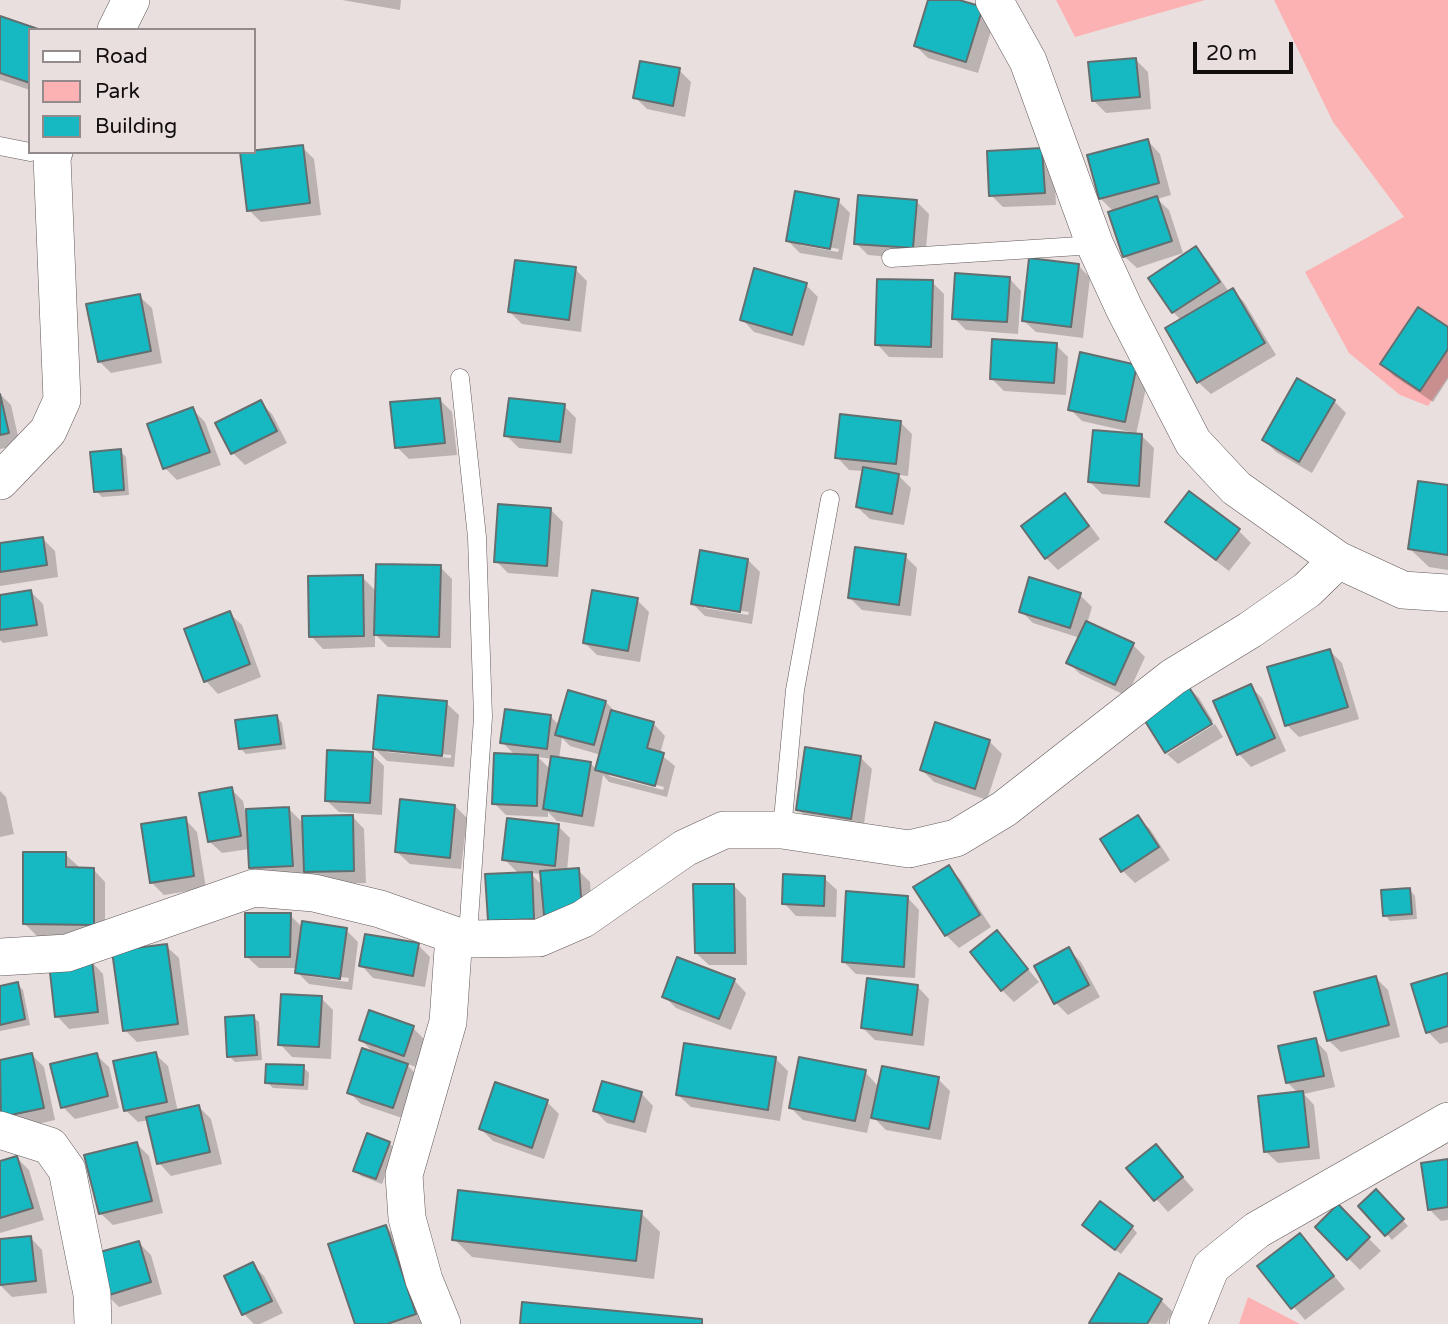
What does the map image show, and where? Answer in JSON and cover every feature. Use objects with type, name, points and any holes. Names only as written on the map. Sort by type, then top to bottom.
[{"type":"street","points":[[118,28],[131,0]]},
{"type":"street","points":[[993,0],[1028,61],[1095,245],[1124,309],[1193,442],[1236,488],[1338,560],[1403,590],[1448,593]]},
{"type":"street","points":[[0,481],[48,431],[62,400],[42,154]]},
{"type":"street","points":[[0,957],[67,953],[254,888],[314,894],[367,905],[462,937],[539,938],[583,919],[685,848],[724,830],[782,830],[909,849],[956,838],[1004,809],[1173,677],[1250,630],[1307,590],[1338,560]]},
{"type":"street","points":[[442,1324],[424,1280],[407,1218],[404,1175],[448,1022],[462,937]]},
{"type":"street","points":[[1188,1324],[1211,1267],[1257,1230],[1448,1121]]},
{"type":"street","points":[[0,1130],[50,1146],[67,1170],[92,1294],[93,1324]]},
{"type":"lane","points":[[0,146],[28,151]]},
{"type":"lane","points":[[891,258],[1095,245]]},
{"type":"lane","points":[[460,378],[477,537],[484,717],[469,920],[462,937]]},
{"type":"lane","points":[[782,830],[795,690],[830,499]]},
{"type":"green space","points":[[1056,0],[1205,0],[1075,37]]},
{"type":"green space","points":[[1274,0],[1448,0],[1448,377],[1428,406],[1400,395],[1349,353],[1305,272],[1404,217],[1333,122]]},
{"type":"green space","points":[[1248,1297],[1300,1324],[1239,1324]]},
{"type":"building","points":[[928,0],[959,0],[983,7],[966,62],[914,46]]},
{"type":"building","points":[[0,16],[35,28],[28,28],[28,82],[0,73]]},
{"type":"building","points":[[1136,58],[1140,97],[1092,101],[1088,62]]},
{"type":"building","points":[[640,61],[680,68],[673,106],[633,98]]},
{"type":"building","points":[[1148,139],[1159,183],[1099,199],[1087,155]]},
{"type":"building","points":[[303,145],[310,203],[247,211],[240,154],[256,154],[256,150]]},
{"type":"building","points":[[1042,148],[1045,193],[989,196],[987,151]]},
{"type":"building","points":[[795,191],[839,199],[830,249],[786,241]]},
{"type":"building","points":[[858,195],[917,200],[913,248],[854,244]]},
{"type":"building","points":[[1157,196],[1172,241],[1123,257],[1108,212]]},
{"type":"building","points":[[1196,246],[1220,282],[1172,313],[1148,278]]},
{"type":"building","points":[[1029,258],[1079,264],[1071,327],[1022,321]]},
{"type":"building","points":[[515,260],[576,267],[569,320],[508,312]]},
{"type":"building","points":[[754,268],[807,283],[792,335],[740,320]]},
{"type":"building","points":[[955,273],[1010,277],[1007,322],[952,319]]},
{"type":"building","points":[[877,279],[933,280],[931,347],[875,345]]},
{"type":"building","points":[[1233,288],[1265,343],[1197,383],[1165,328]]},
{"type":"building","points":[[140,294],[151,351],[98,362],[86,304]]},
{"type":"building","points":[[1418,307],[1448,327],[1448,349],[1420,391],[1380,364]]},
{"type":"building","points":[[992,339],[1057,343],[1054,383],[990,379]]},
{"type":"building","points":[[1080,352],[1137,365],[1125,422],[1068,410]]},
{"type":"building","points":[[1297,378],[1335,400],[1299,462],[1262,440]]},
{"type":"building","points":[[0,394],[9,433],[0,435]]},
{"type":"building","points":[[440,398],[445,443],[395,448],[390,402]]},
{"type":"building","points":[[509,398],[565,404],[560,442],[504,436]]},
{"type":"building","points":[[261,400],[277,431],[231,454],[215,423]]},
{"type":"building","points":[[193,407],[210,452],[163,469],[147,424]]},
{"type":"building","points":[[840,414],[901,421],[896,464],[835,458]]},
{"type":"building","points":[[1093,430],[1142,434],[1139,486],[1088,482]]},
{"type":"building","points":[[121,449],[124,490],[94,492],[90,452]]},
{"type":"building","points":[[863,467],[899,474],[892,514],[856,507]]},
{"type":"building","points":[[1418,481],[1448,485],[1448,555],[1408,549]]},
{"type":"building","points":[[1189,491],[1240,529],[1216,560],[1165,522]]},
{"type":"building","points":[[1065,493],[1089,526],[1045,559],[1021,526]]},
{"type":"building","points":[[498,504],[551,508],[547,566],[494,562]]},
{"type":"building","points":[[43,537],[47,565],[0,572],[0,543]]},
{"type":"building","points":[[855,547],[906,554],[899,605],[848,598]]},
{"type":"building","points":[[700,550],[748,559],[740,612],[691,604]]},
{"type":"building","points":[[376,564],[441,565],[439,637],[374,635]]},
{"type":"building","points":[[363,575],[364,636],[309,637],[308,576]]},
{"type":"building","points":[[1029,577],[1081,593],[1070,628],[1019,612]]},
{"type":"building","points":[[31,590],[37,625],[0,630],[0,595]]},
{"type":"building","points":[[592,590],[638,598],[628,651],[583,643]]},
{"type":"building","points":[[230,611],[250,664],[204,682],[184,629]]},
{"type":"building","points":[[1086,621],[1134,643],[1115,685],[1066,663]]},
{"type":"building","points":[[1330,649],[1348,707],[1285,726],[1267,667]]},
{"type":"building","points":[[1187,684],[1212,724],[1165,753],[1140,713]]},
{"type":"building","points":[[1251,684],[1275,738],[1237,755],[1213,701]]},
{"type":"building","points":[[568,690],[606,701],[594,745],[555,735]]},
{"type":"building","points":[[378,695],[447,701],[442,756],[373,749]]},
{"type":"building","points":[[505,709],[551,715],[547,749],[500,743]]},
{"type":"building","points":[[611,710],[654,722],[647,748],[664,753],[655,786],[595,770]]},
{"type":"building","points":[[277,715],[281,744],[239,749],[235,720]]},
{"type":"building","points":[[935,722],[990,740],[975,789],[920,770]]},
{"type":"building","points":[[805,747],[861,756],[851,819],[796,810]]},
{"type":"building","points":[[327,750],[373,752],[370,803],[325,801]]},
{"type":"building","points":[[494,753],[538,755],[537,806],[492,804]]},
{"type":"building","points":[[551,756],[591,762],[582,816],[543,809]]},
{"type":"building","points":[[232,787],[241,836],[208,842],[199,793]]},
{"type":"building","points":[[400,799],[455,805],[450,858],[395,852]]},
{"type":"building","points":[[289,807],[293,866],[249,868],[246,809]]},
{"type":"building","points":[[353,815],[354,871],[304,872],[302,816]]},
{"type":"building","points":[[1138,815],[1159,847],[1121,872],[1100,839]]},
{"type":"building","points":[[186,817],[194,876],[150,883],[141,824]]},
{"type":"building","points":[[507,818],[559,824],[555,866],[502,860]]},
{"type":"building","points":[[23,852],[66,852],[66,867],[94,868],[94,925],[23,924]]},
{"type":"building","points":[[949,865],[980,915],[945,936],[913,887]]},
{"type":"building","points":[[579,868],[582,912],[544,915],[540,871]]},
{"type":"building","points":[[532,872],[534,919],[488,921],[485,874]]},
{"type":"building","points":[[783,874],[825,876],[824,906],[782,904]]},
{"type":"building","points":[[693,884],[734,884],[735,953],[695,953]]},
{"type":"building","points":[[1410,888],[1412,914],[1383,916],[1381,890]]},
{"type":"building","points":[[846,891],[908,896],[904,967],[842,962]]},
{"type":"building","points":[[245,913],[291,913],[290,957],[245,957]]},
{"type":"building","points":[[302,921],[347,928],[340,979],[295,973]]},
{"type":"building","points":[[997,930],[1028,969],[1001,991],[970,952]]},
{"type":"building","points":[[365,934],[419,943],[413,976],[359,966]]},
{"type":"building","points":[[167,944],[178,1024],[123,1031],[112,951]]},
{"type":"building","points":[[1069,947],[1089,985],[1054,1004],[1034,966]]},
{"type":"building","points":[[677,957],[735,979],[719,1019],[662,997]]},
{"type":"building","points":[[92,960],[98,1012],[55,1017],[49,964]]},
{"type":"building","points":[[1448,973],[1448,1026],[1426,1033],[1411,984]]},
{"type":"building","points":[[1376,976],[1389,1025],[1327,1041],[1314,992]]},
{"type":"building","points":[[867,978],[918,985],[912,1035],[861,1028]]},
{"type":"building","points":[[18,982],[25,1019],[0,1025],[0,986]]},
{"type":"building","points":[[281,994],[322,996],[319,1047],[278,1045]]},
{"type":"building","points":[[369,1010],[414,1026],[404,1056],[359,1040]]},
{"type":"building","points":[[254,1015],[257,1055],[227,1057],[225,1017]]},
{"type":"building","points":[[1316,1038],[1324,1076],[1286,1083],[1278,1046]]},
{"type":"building","points":[[684,1043],[776,1057],[768,1110],[676,1095]]},
{"type":"building","points":[[362,1048],[408,1064],[393,1108],[347,1093]]},
{"type":"building","points":[[156,1052],[167,1102],[124,1111],[113,1061]]},
{"type":"building","points":[[32,1053],[44,1108],[1,1117],[0,1060]]},
{"type":"building","points":[[97,1053],[108,1096],[61,1108],[50,1064]]},
{"type":"building","points":[[799,1057],[866,1070],[855,1121],[789,1108]]},
{"type":"building","points":[[266,1064],[304,1065],[303,1085],[265,1083]]},
{"type":"building","points":[[882,1066],[939,1077],[929,1129],[871,1118]]},
{"type":"building","points":[[602,1081],[642,1092],[634,1122],[593,1111]]},
{"type":"building","points":[[495,1082],[548,1100],[532,1148],[479,1129]]},
{"type":"building","points":[[1303,1091],[1309,1147],[1264,1152],[1258,1096]]},
{"type":"building","points":[[199,1105],[210,1152],[157,1164],[146,1117]]},
{"type":"building","points":[[367,1133],[390,1142],[376,1179],[353,1171]]},
{"type":"building","points":[[137,1142],[152,1201],[99,1214],[84,1155]]},
{"type":"building","points":[[1156,1144],[1183,1177],[1154,1201],[1126,1168]]},
{"type":"building","points":[[17,1156],[33,1208],[0,1218],[0,1161]]},
{"type":"building","points":[[1448,1159],[1448,1207],[1428,1210],[1421,1163]]},
{"type":"building","points":[[1376,1189],[1404,1219],[1385,1236],[1358,1206]]},
{"type":"building","points":[[458,1190],[642,1211],[636,1261],[452,1240]]},
{"type":"building","points":[[1100,1201],[1133,1226],[1115,1250],[1082,1225]]},
{"type":"building","points":[[1338,1204],[1370,1237],[1347,1260],[1315,1227]]},
{"type":"building","points":[[386,1225],[416,1314],[387,1324],[355,1324],[328,1244]]},
{"type":"building","points":[[1300,1233],[1334,1276],[1291,1309],[1257,1266]]},
{"type":"building","points":[[31,1236],[36,1281],[0,1285],[0,1239]]},
{"type":"building","points":[[139,1241],[151,1282],[106,1296],[93,1254]]},
{"type":"building","points":[[253,1262],[272,1301],[242,1315],[224,1276]]},
{"type":"building","points":[[1119,1273],[1162,1299],[1147,1324],[1089,1323]]},
{"type":"building","points":[[522,1302],[702,1319],[702,1324],[520,1324]]}]
